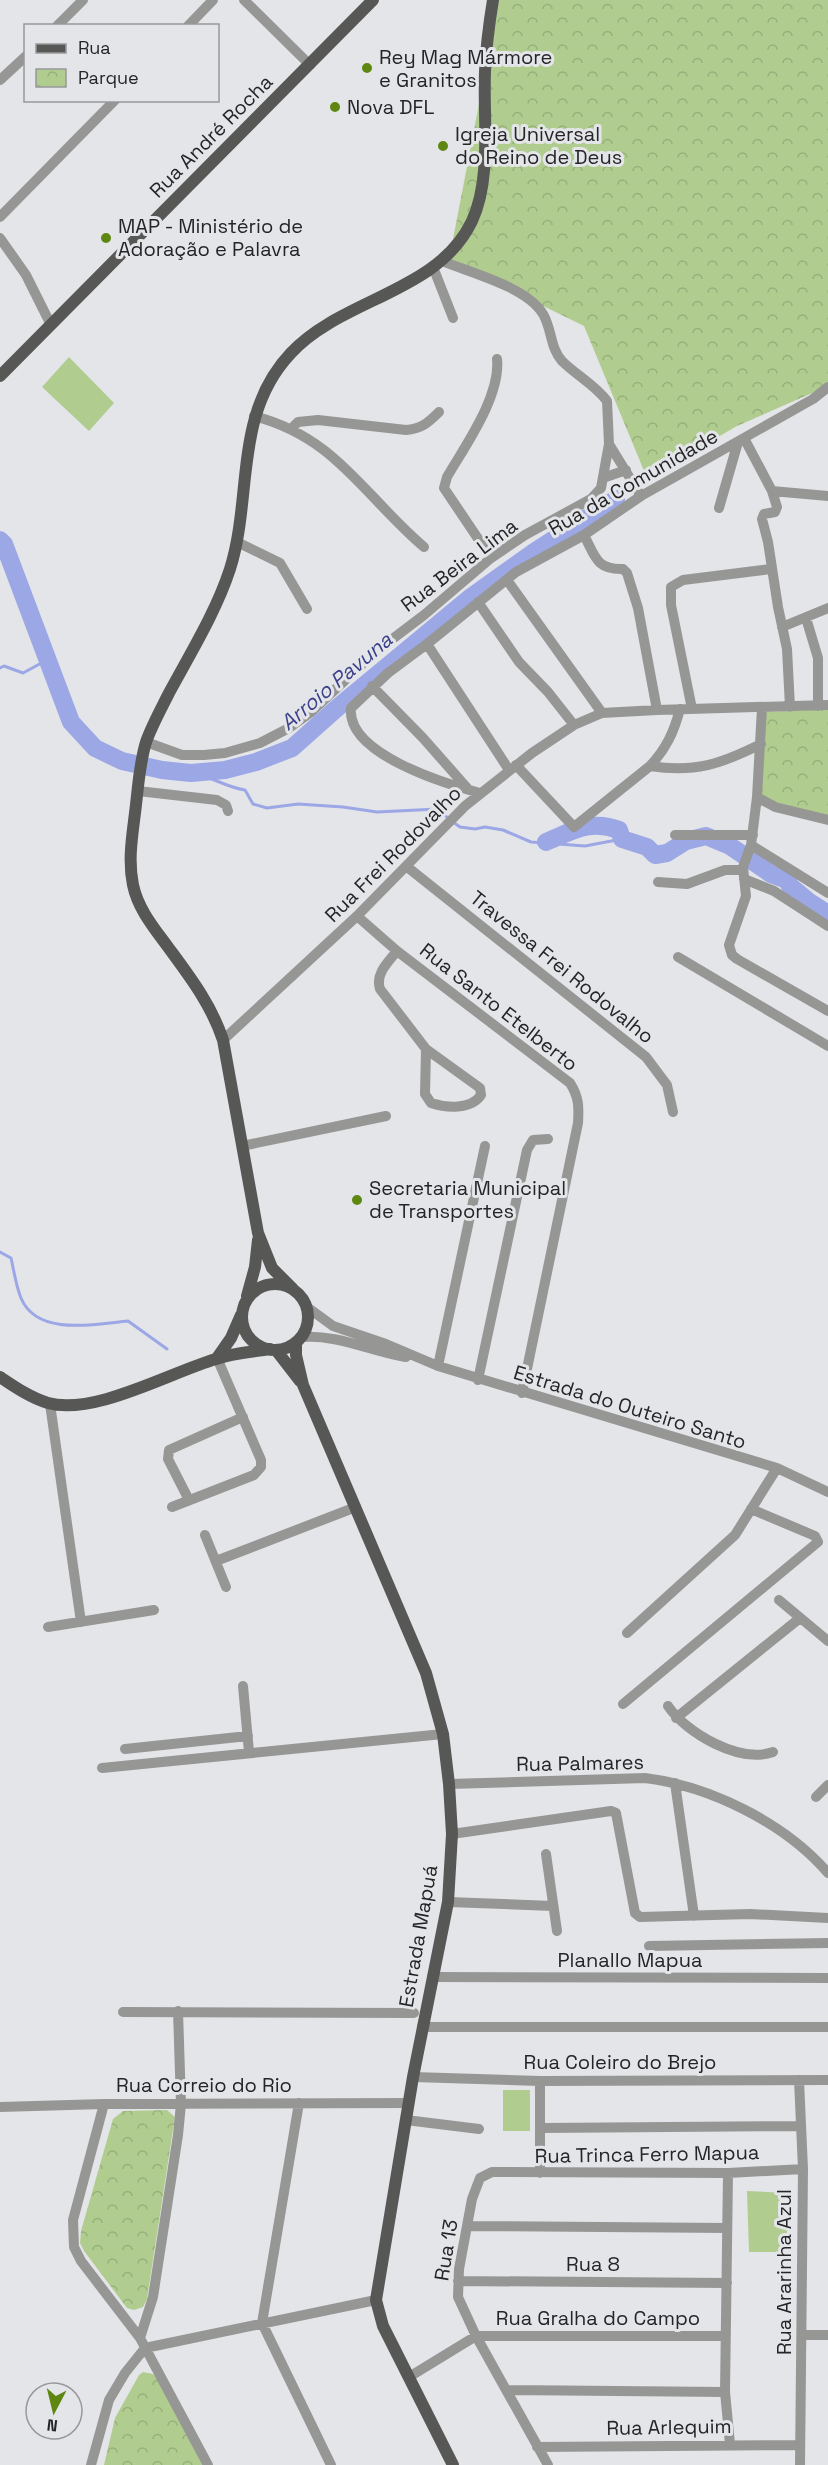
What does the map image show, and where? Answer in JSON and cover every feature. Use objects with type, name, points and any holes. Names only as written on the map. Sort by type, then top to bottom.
[{"type":"main road","name":"Rua André Rocha","points":[[0,376],[50,323],[374,0]]},
{"type":"main road","points":[[0,1377],[20,1390],[50,1404],[79,1405],[110,1397],[217,1358],[273,1349],[298,1340],[308,1323],[307,1307],[299,1294],[272,1268],[258,1233],[223,1040],[206,999],[139,904],[133,884],[130,856],[138,788],[146,745],[153,724],[222,589],[237,542],[244,470],[254,416],[270,381],[290,353],[303,342],[438,264],[466,232],[473,219],[483,183],[485,72],[493,0]]},
{"type":"main road","points":[[217,1358],[231,1338],[244,1307],[255,1267],[258,1233]]},
{"type":"main road","points":[[273,1349],[262,1347],[249,1337],[242,1322],[244,1307],[258,1288],[267,1285],[285,1285],[293,1289]]},
{"type":"main road","name":"Estrada Mapuá","points":[[298,1340],[296,1355],[303,1385],[426,1672],[443,1734],[452,1834],[448,1902],[408,2103],[375,2300],[383,2326],[453,2465]]},
{"type":"main road","name":"Estrada Mapuá","points":[[273,1349],[303,1385]]},
{"type":"street","points":[[59,24],[83,0]]},
{"type":"street","points":[[190,24],[213,0]]},
{"type":"street","points":[[244,0],[310,65]]},
{"type":"street","points":[[0,80],[24,58]]},
{"type":"street","points":[[0,217],[113,102]]},
{"type":"street","points":[[0,238],[26,275],[50,323]]},
{"type":"street","points":[[438,264],[453,318]]},
{"type":"street","name":"Rua Beira Lima","points":[[146,745],[192,756],[243,749],[277,735],[310,713],[374,653],[424,615],[491,558],[525,536],[583,505],[598,492],[609,444],[608,401],[561,360],[553,345],[546,319],[539,308],[516,291],[438,264]]},
{"type":"street","points":[[491,558],[444,488],[447,477],[490,396],[498,369],[497,359]]},
{"type":"street","name":"Rua da Comunidade","points":[[475,792],[412,770],[385,756],[369,743],[353,723],[351,708],[372,686],[478,602],[538,559],[584,535],[641,496],[813,399],[828,387]]},
{"type":"street","points":[[291,428],[298,422],[318,420],[406,430],[415,429],[427,423],[439,412]]},
{"type":"street","points":[[254,416],[291,428],[318,444],[337,459],[397,523],[424,547]]},
{"type":"street","points":[[741,440],[772,492],[777,509],[764,514],[762,519],[790,668],[790,707]]},
{"type":"street","points":[[720,508],[741,440]]},
{"type":"street","points":[[609,444],[641,496]]},
{"type":"street","points":[[603,478],[626,470]]},
{"type":"street","points":[[772,492],[828,496]]},
{"type":"street","points":[[584,535],[602,566],[610,569],[623,569],[627,573],[638,608],[657,710]]},
{"type":"street","points":[[237,542],[280,563],[307,609]]},
{"type":"street","points":[[692,709],[671,605],[671,587],[683,580],[771,569]]},
{"type":"street","points":[[507,580],[602,713]]},
{"type":"street","points":[[478,602],[519,663],[548,692],[573,725]]},
{"type":"street","points":[[782,627],[828,608]]},
{"type":"street","points":[[806,618],[818,658],[823,706]]},
{"type":"street","points":[[427,644],[513,768],[574,827],[650,766],[668,742],[680,709]]},
{"type":"street","points":[[372,686],[475,792]]},
{"type":"street","name":"Rua Frei Rodovalho","points":[[223,1040],[357,916],[448,824],[475,792],[573,725],[602,713],[823,706]]},
{"type":"street","points":[[762,708],[757,797],[751,843],[744,872],[746,896],[729,945],[732,955],[828,1011]]},
{"type":"street","points":[[650,766],[678,769],[705,767],[735,757],[761,744]]},
{"type":"street","points":[[138,788],[217,800],[226,805],[228,811]]},
{"type":"street","points":[[757,797],[769,805],[828,819]]},
{"type":"street","points":[[675,835],[751,843],[828,893]]},
{"type":"street","name":"Travessa Frei Rodovalho","points":[[406,866],[646,1057],[667,1084],[673,1112]]},
{"type":"street","points":[[658,882],[687,884],[725,870],[744,872],[828,926]]},
{"type":"street","name":"Rua Santo Etelberto","points":[[357,916],[397,951],[570,1083],[577,1094],[578,1123],[522,1393]]},
{"type":"street","points":[[397,951],[381,972],[378,984],[380,989],[426,1049],[480,1088],[481,1095],[478,1100],[473,1104],[454,1106],[431,1103],[425,1094],[426,1049]]},
{"type":"street","points":[[678,957],[828,1046]]},
{"type":"street","points":[[242,1146],[386,1116]]},
{"type":"street","points":[[478,1380],[529,1143],[537,1138],[548,1139]]},
{"type":"street","points":[[438,1366],[484,1146]]},
{"type":"street","name":"Estrada do Outeiro Santo","points":[[307,1307],[333,1326],[386,1344],[421,1360],[478,1380],[777,1468],[828,1492]]},
{"type":"street","name":"Estrada do Outeiro Santo","points":[[298,1340],[331,1337],[382,1353],[421,1360]]},
{"type":"street","points":[[172,1507],[254,1475],[260,1470],[261,1460],[217,1358]]},
{"type":"street","points":[[50,1404],[81,1622]]},
{"type":"street","points":[[189,1500],[168,1459],[169,1450],[243,1417]]},
{"type":"street","points":[[627,1633],[728,1542],[740,1528],[777,1468]]},
{"type":"street","points":[[216,1561],[356,1507]]},
{"type":"street","points":[[623,1704],[818,1542],[815,1536],[752,1509]]},
{"type":"street","points":[[205,1535],[226,1587]]},
{"type":"street","points":[[778,1600],[828,1641]]},
{"type":"street","points":[[48,1627],[154,1610]]},
{"type":"street","points":[[676,1718],[800,1618]]},
{"type":"street","points":[[243,1686],[249,1752]]},
{"type":"street","points":[[668,1706],[676,1718],[697,1734],[739,1751],[764,1755],[773,1752]]},
{"type":"street","points":[[102,1768],[443,1734]]},
{"type":"street","points":[[125,1749],[248,1736]]},
{"type":"street","name":"Rua Palmares","points":[[449,1785],[645,1778],[675,1783],[737,1804],[803,1850],[828,1873]]},
{"type":"street","points":[[675,1783],[694,1916]]},
{"type":"street","points":[[816,1797],[828,1785]]},
{"type":"street","points":[[452,1834],[614,1812],[635,1913],[640,1917],[750,1914],[828,1918]]},
{"type":"street","points":[[546,1854],[557,1931]]},
{"type":"street","points":[[448,1902],[553,1906]]},
{"type":"street","points":[[648,1946],[828,1943]]},
{"type":"street","name":"Planallo Mapua","points":[[432,1977],[828,1978]]},
{"type":"street","points":[[123,2012],[414,2013]]},
{"type":"street","points":[[91,2465],[109,2400],[143,2343],[153,2297],[181,2104],[178,2012]]},
{"type":"street","points":[[422,2027],[828,2027]]},
{"type":"street","name":"Rua Coleiro do Brejo","points":[[413,2077],[540,2081],[828,2080]]},
{"type":"street","name":"Rua Ararinha Azul","points":[[799,2080],[802,2169],[800,2465]]},
{"type":"street","points":[[540,2081],[540,2174]]},
{"type":"street","points":[[299,2103],[262,2323],[331,2465]]},
{"type":"street","name":"Rua Correio do Rio","points":[[0,2107],[104,2104],[408,2103]]},
{"type":"street","points":[[104,2104],[73,2220],[74,2247],[81,2261],[143,2343],[208,2465]]},
{"type":"street","points":[[406,2120],[478,2129]]},
{"type":"street","points":[[541,2128],[801,2126]]},
{"type":"street","name":"Rua Trinca Ferro Mapua","points":[[492,2172],[728,2174],[802,2169]]},
{"type":"street","name":"Rua 13","points":[[492,2172],[485,2174],[477,2182],[458,2281],[458,2297],[476,2336],[548,2465]]},
{"type":"street","points":[[728,2174],[725,2336],[730,2444]]},
{"type":"street","points":[[468,2226],[727,2228]]},
{"type":"street","name":"Rua 8","points":[[458,2281],[727,2283]]},
{"type":"street","points":[[143,2343],[262,2323],[375,2300]]},
{"type":"street","points":[[802,2335],[828,2335]]},
{"type":"street","name":"Rua Gralha do Campo","points":[[410,2377],[476,2336],[725,2336]]},
{"type":"street","points":[[507,2390],[726,2392]]},
{"type":"street","name":"Rua Arlequim","points":[[537,2447],[800,2445]]},
{"type":"green space","points":[[499,0],[828,0],[828,381],[826,387],[737,426],[647,478],[584,326],[449,260]]},
{"type":"green space","points":[[69,357],[114,403],[89,431],[42,387]]},
{"type":"green space","points":[[828,709],[828,820],[757,805],[765,712]]},
{"type":"green space","points":[[503,2090],[530,2090],[530,2131],[503,2131]]},
{"type":"green space","points":[[167,2110],[175,2117],[147,2299],[143,2307],[134,2310],[127,2308],[84,2251],[80,2243],[81,2231],[113,2119],[123,2111]]},
{"type":"green space","points":[[747,2191],[787,2193],[787,2252],[749,2252]]},
{"type":"green space","points":[[143,2372],[153,2374],[159,2379],[205,2465],[104,2465],[115,2418],[139,2375]]},
{"type":"waterway","name":"Arroio Pavuna","points":[[0,540],[4,544],[71,722],[95,748],[122,761],[162,770],[191,773],[225,770],[256,762],[292,748],[471,597],[534,552],[616,499]]},
{"type":"waterway","points":[[0,668],[4,666],[23,673],[47,660]]},
{"type":"waterway","points":[[191,773],[245,790],[253,804],[267,808],[298,804],[377,812],[438,809],[448,818]]},
{"type":"waterway","points":[[453,822],[460,827],[503,830],[531,842],[585,846],[622,839]]},
{"type":"waterway","name":"Arroio Pavuna","points":[[546,842],[590,826],[609,827],[619,830],[622,839],[647,847],[655,855],[667,853],[686,841],[706,836],[730,846],[771,874],[787,880],[790,886],[808,901],[828,914]]},
{"type":"waterway","points":[[0,1252],[11,1258],[21,1298],[29,1310],[40,1318],[68,1325],[128,1321],[167,1349]]},
{"type":"place","name":"Rey Mag Mármore e Granitos","points":[[367,68]]},
{"type":"place","name":"Nova DFL","points":[[335,107]]},
{"type":"place","name":"Igreja Universal do Reino de Deus","points":[[443,146]]},
{"type":"place","name":"MAP - Ministério de Adoração e Palavra","points":[[106,238]]},
{"type":"place","name":"Secretaria Municipal de Transportes","points":[[357,1200]]}]
